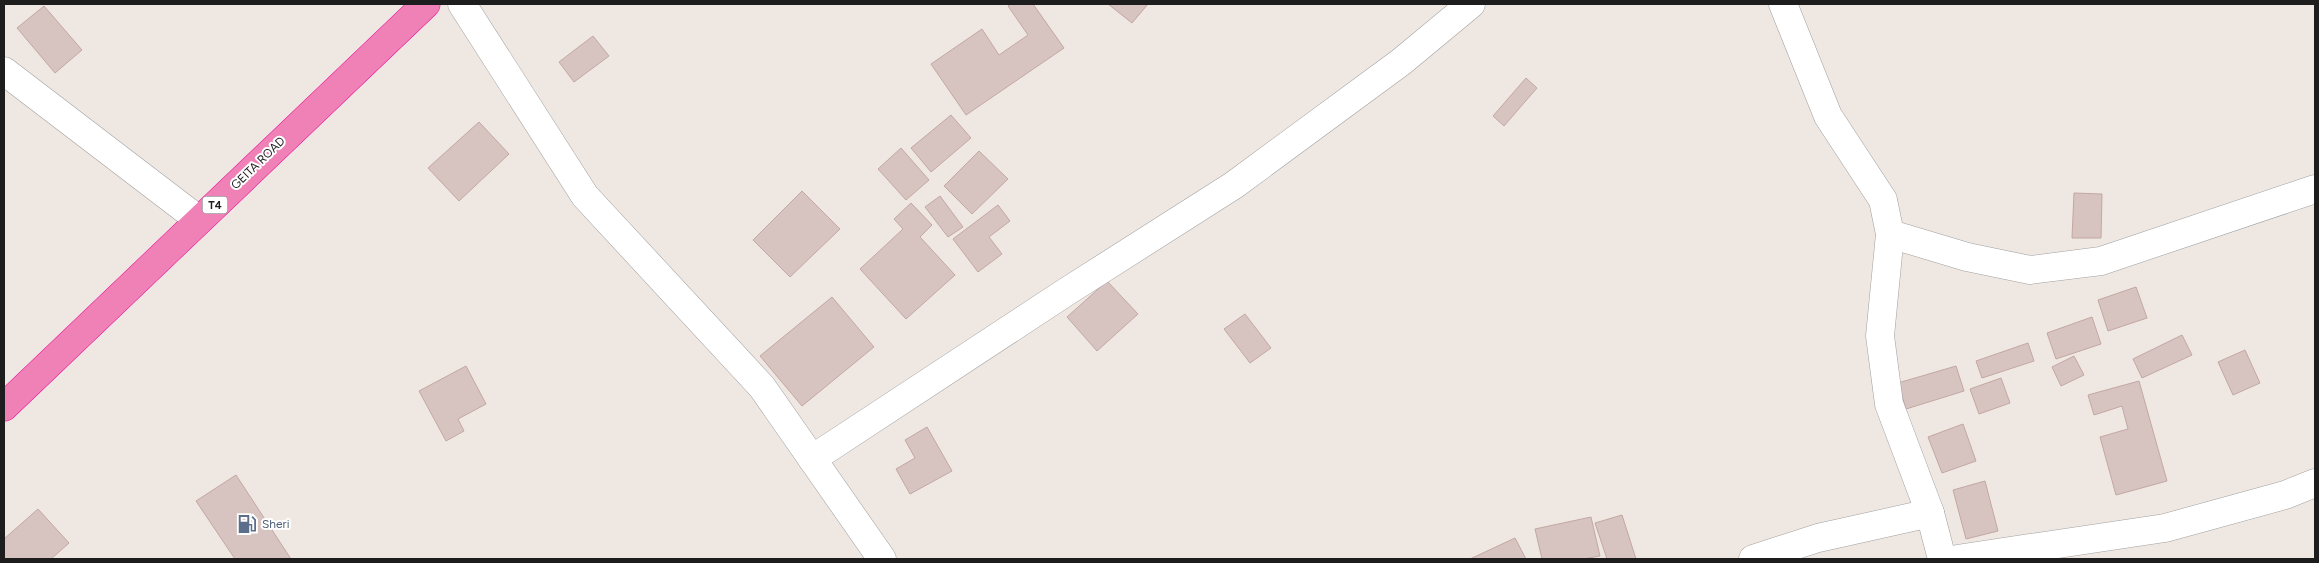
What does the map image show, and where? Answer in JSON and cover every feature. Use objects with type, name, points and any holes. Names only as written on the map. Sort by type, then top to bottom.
[{"type":"highway","name":"GEITA ROAD","points":[[4,407],[426,4]]},
{"type":"street","points":[[462,4],[585,196],[762,386],[882,559]]},
{"type":"street","points":[[812,459],[1066,292],[1234,185],[1401,62],[1471,4]]},
{"type":"street","points":[[1784,4],[1828,116],[1883,200],[1890,234],[1880,336],[1889,404],[1930,513],[1942,559]]},
{"type":"street","points":[[4,71],[199,220]]},
{"type":"street","points":[[1890,234],[1968,257],[2030,270],[2101,261],[2315,189]]},
{"type":"street","points":[[1957,559],[2165,528],[2285,495],[2315,484]]},
{"type":"street","points":[[1753,559],[1818,538],[1930,513]]},
{"type":"building","points":[[1011,4],[1033,4],[1064,48],[966,115],[931,64],[982,29],[999,55],[1028,35],[1008,6]]},
{"type":"building","points":[[1108,4],[1148,4],[1132,23]]},
{"type":"building","points":[[44,6],[82,50],[55,73],[17,28]]},
{"type":"building","points":[[593,36],[609,56],[574,82],[559,62]]},
{"type":"building","points":[[1526,78],[1537,88],[1504,126],[1493,116]]},
{"type":"building","points":[[951,115],[971,138],[931,172],[911,148]]},
{"type":"building","points":[[479,122],[509,154],[459,201],[428,168]]},
{"type":"building","points":[[901,148],[929,180],[906,200],[878,169]]},
{"type":"building","points":[[979,151],[1008,179],[972,214],[944,186]]},
{"type":"building","points":[[802,191],[840,229],[790,277],[753,240]]},
{"type":"building","points":[[2074,193],[2102,194],[2101,238],[2072,238]]},
{"type":"building","points":[[940,196],[963,227],[948,237],[925,207]]},
{"type":"building","points":[[911,203],[932,225],[920,237],[955,275],[906,319],[860,269],[903,229],[894,219]]},
{"type":"building","points":[[998,205],[1010,221],[989,237],[1002,254],[978,272],[953,239]]},
{"type":"building","points":[[1107,281],[1138,314],[1097,351],[1067,317]]},
{"type":"building","points":[[2136,287],[2147,318],[2108,331],[2098,300]]},
{"type":"building","points":[[832,297],[874,347],[802,406],[760,356]]},
{"type":"building","points":[[1245,314],[1271,348],[1250,363],[1224,329]]},
{"type":"building","points":[[2092,317],[2101,344],[2056,359],[2047,333]]},
{"type":"building","points":[[2182,335],[2192,355],[2142,378],[2133,359]]},
{"type":"building","points":[[2028,343],[2034,361],[1982,378],[1976,361]]},
{"type":"building","points":[[2245,350],[2260,383],[2233,395],[2218,362]]},
{"type":"building","points":[[2074,356],[2084,375],[2061,386],[2052,367]]},
{"type":"building","points":[[466,366],[486,404],[458,419],[464,431],[446,441],[419,391]]},
{"type":"building","points":[[1956,366],[1964,391],[1906,409],[1898,383]]},
{"type":"building","points":[[2001,378],[2010,403],[1979,414],[1970,389]]},
{"type":"building","points":[[2139,381],[2167,481],[2116,495],[2100,437],[2128,429],[2122,406],[2094,415],[2088,395]]},
{"type":"building","points":[[1963,424],[1976,461],[1942,473],[1928,437]]},
{"type":"building","points":[[927,427],[952,471],[910,494],[896,469],[915,458],[905,440]]},
{"type":"building","points":[[236,475],[291,559],[235,559],[196,501]]},
{"type":"building","points":[[1985,481],[1998,531],[1966,539],[1953,490]]},
{"type":"building","points":[[38,509],[69,543],[51,559],[4,559],[4,539]]},
{"type":"building","points":[[1622,515],[1636,559],[1607,559],[1595,523]]},
{"type":"building","points":[[1591,517],[1600,556],[1583,559],[1542,559],[1535,529]]},
{"type":"building","points":[[1515,538],[1526,559],[1470,559]]},
{"type":"place","name":"Sheri","points":[[247,524]]}]
